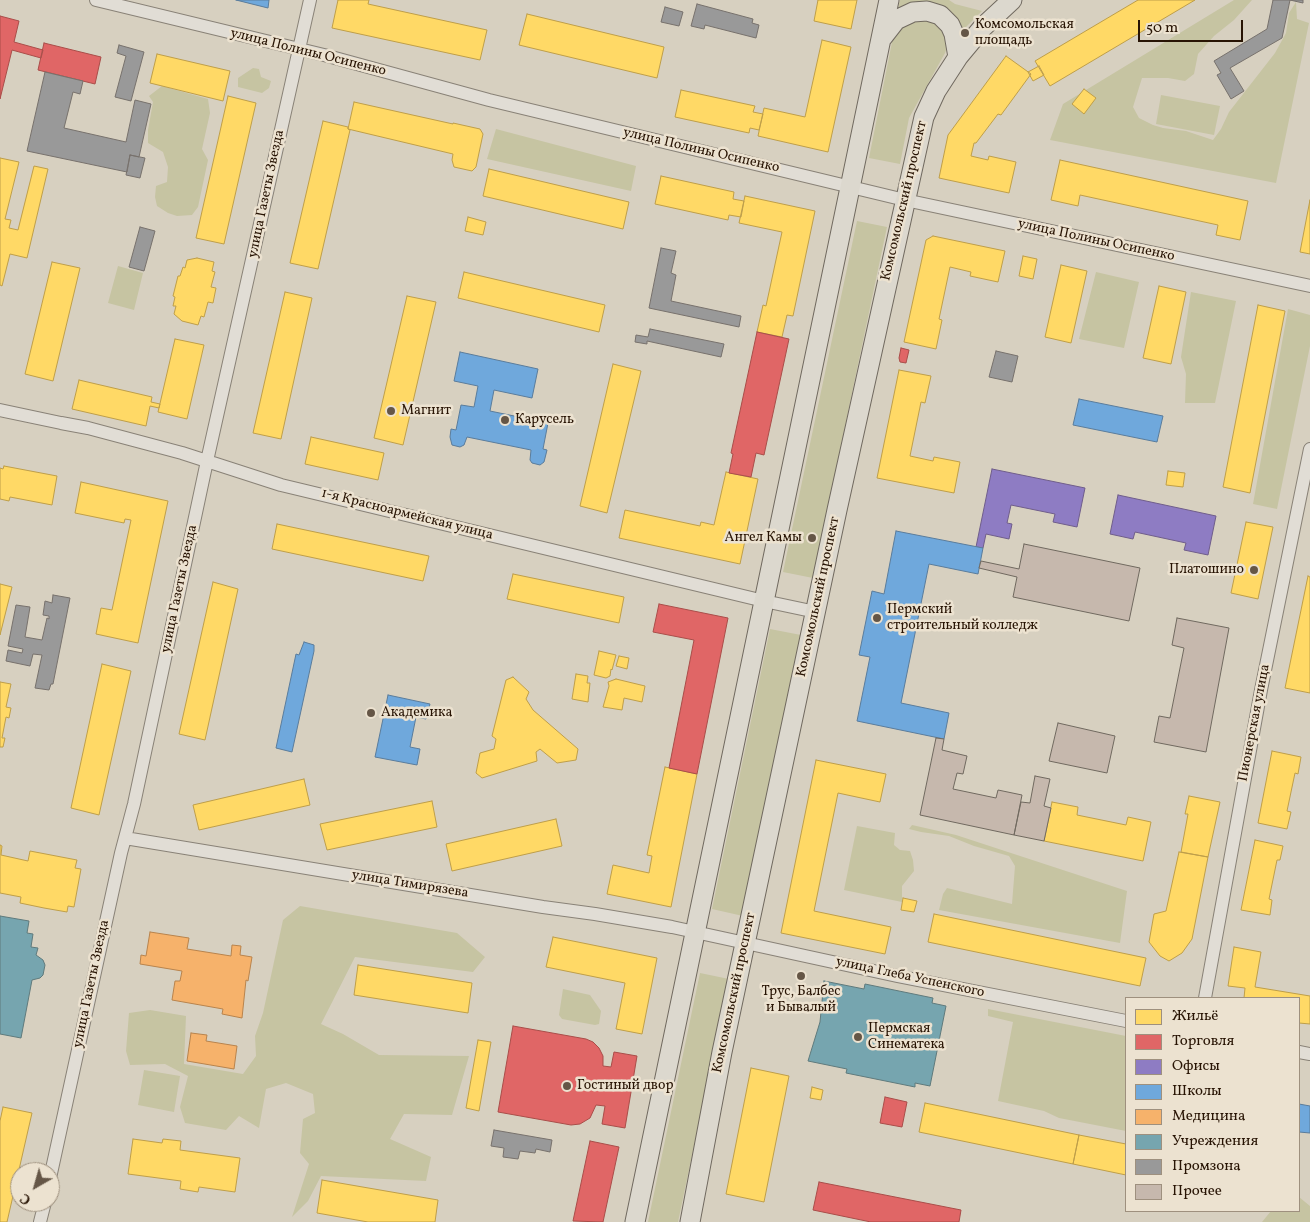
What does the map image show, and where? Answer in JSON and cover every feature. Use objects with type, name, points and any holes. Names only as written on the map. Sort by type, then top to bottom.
[{"type":"main road","points":[[635,1222],[889,0]]},
{"type":"main road","name":"Комсомольский проспект","points":[[690,1222],[722,1052],[924,117],[936,91],[958,57],[983,27],[1012,0]]},
{"type":"main road","points":[[882,38],[896,20],[912,12],[927,11],[940,15],[950,25],[954,34],[958,57]]},
{"type":"street","name":"улица Полины Осипенко","points":[[96,0],[490,100],[905,200],[1310,286]]},
{"type":"street","name":"улица Газеты Звезда","points":[[54,1162],[310,0]]},
{"type":"street","name":"1-я Красноармейская улица","points":[[0,410],[88,428],[207,461],[281,485],[764,602],[816,612]]},
{"type":"street","name":"Пионерская улица","points":[[1205,997],[1260,700],[1310,450]]},
{"type":"street","points":[[1297,516],[1310,520]]},
{"type":"street","name":"улица Тимирязева","points":[[125,838],[534,906],[595,914],[694,932]]},
{"type":"street","name":"улица Глеба Успенского","points":[[694,932],[897,976],[1125,1020]]},
{"type":"shaded area","points":[[900,0],[949,0],[955,4],[982,11],[962,31],[934,4],[919,2],[898,9]]},
{"type":"shaded area","points":[[1234,0],[1252,0],[1198,54],[1194,74],[1185,81],[1168,78],[1142,78],[1133,107],[1139,118],[1153,125],[1186,131],[1213,140],[1229,112],[1275,53],[1286,33],[1289,13],[1296,2],[1297,19],[1309,23],[1276,183],[1050,140],[1063,104]]},
{"type":"shaded area","points":[[918,19],[931,20],[944,32],[947,47],[945,53],[909,118],[900,164],[869,158],[893,37],[900,28]]},
{"type":"shaded area","points":[[253,68],[259,69],[261,77],[271,81],[269,88],[262,93],[238,87],[238,78]]},
{"type":"shaded area","points":[[162,86],[208,99],[210,113],[202,149],[208,160],[198,207],[192,215],[177,216],[157,206],[155,197],[156,186],[167,182],[168,167],[163,152],[148,143],[148,130],[153,102],[149,96]]},
{"type":"shaded area","points":[[1161,95],[1220,106],[1214,135],[1156,124]]},
{"type":"shaded area","points":[[496,129],[636,166],[631,191],[487,159]]},
{"type":"shaded area","points":[[857,221],[887,227],[813,578],[783,572]]},
{"type":"shaded area","points":[[118,266],[143,273],[134,310],[108,303]]},
{"type":"shaded area","points":[[1096,272],[1139,282],[1124,348],[1079,339]]},
{"type":"shaded area","points":[[1191,292],[1236,301],[1215,403],[1185,403],[1186,374],[1181,357]]},
{"type":"shaded area","points":[[1288,309],[1310,315],[1310,346],[1277,509],[1253,504]]},
{"type":"shaded area","points":[[770,629],[801,635],[743,916],[712,909]]},
{"type":"shaded area","points":[[912,825],[956,835],[1127,891],[1120,943],[939,910],[943,894],[947,888],[1012,904],[1015,866],[1009,856],[974,846],[949,836],[909,829]]},
{"type":"shaded area","points":[[857,826],[895,833],[894,845],[900,850],[910,851],[914,871],[902,886],[902,902],[844,890]]},
{"type":"shaded area","points":[[300,906],[457,933],[485,957],[473,972],[355,957],[321,1024],[343,1034],[379,1055],[469,1056],[452,1115],[404,1114],[390,1139],[431,1157],[426,1181],[321,1176],[308,1201],[292,1217],[309,1164],[300,1153],[303,1119],[315,1113],[313,1094],[286,1083],[266,1089],[259,1128],[239,1116],[226,1130],[185,1123],[180,1107],[188,1076],[165,1064],[130,1065],[126,1051],[129,1013],[150,1010],[186,1016],[184,1064],[243,1074],[256,1056],[255,1036],[263,1013],[283,920]]},
{"type":"shaded area","points":[[700,973],[729,979],[678,1222],[648,1222]]},
{"type":"shaded area","points":[[563,989],[590,995],[601,1011],[599,1024],[595,1025],[562,1019],[559,1015]]},
{"type":"shaded area","points":[[988,1009],[1125,1036],[1125,1131],[1059,1118],[1044,1111],[998,1101],[1013,1022],[988,1016]]},
{"type":"shaded area","points":[[144,1070],[180,1076],[174,1112],[138,1105]]},
{"type":"shaded area","points":[[1300,1198],[1310,1206],[1310,1222],[1262,1222],[1270,1212],[1300,1212]]},
{"type":"building: Жильё","points":[[338,0],[369,0],[368,4],[487,30],[480,60],[332,28]]},
{"type":"building: Жильё","points":[[818,0],[857,0],[851,29],[814,21]]},
{"type":"building: Жильё","points":[[1138,0],[1195,0],[1050,86],[1035,61]]},
{"type":"building: Жильё","points":[[527,14],[664,47],[657,78],[519,45]]},
{"type":"building: Жильё","points":[[822,40],[851,47],[828,152],[758,136],[764,108],[805,117]]},
{"type":"building: Жильё","points":[[157,54],[230,71],[223,101],[150,83]]},
{"type":"building: Жильё","points":[[1006,56],[1031,74],[1001,115],[998,114],[976,143],[974,143],[971,156],[988,160],[989,156],[1016,162],[1009,193],[939,178],[948,135]]},
{"type":"building: Жильё","points":[[1039,66],[1044,75],[1033,81],[1028,72]]},
{"type":"building: Жильё","points":[[1084,89],[1096,98],[1084,114],[1072,104]]},
{"type":"building: Жильё","points":[[681,90],[755,106],[753,112],[763,114],[759,130],[750,128],[749,133],[675,117]]},
{"type":"building: Жильё","points":[[228,96],[256,103],[224,244],[196,238]]},
{"type":"building: Жильё","points":[[354,102],[480,129],[483,134],[476,167],[472,171],[454,167],[453,154],[348,129]]},
{"type":"building: Жильё","points":[[323,121],[348,127],[350,130],[318,269],[290,263]]},
{"type":"building: Жильё","points":[[0,158],[19,162],[5,219],[11,220],[9,228],[18,230],[34,166],[48,169],[27,258],[10,254],[2,286],[0,285]]},
{"type":"building: Жильё","points":[[1060,160],[1248,201],[1240,240],[1216,235],[1218,225],[1080,195],[1078,206],[1051,200]]},
{"type":"building: Жильё","points":[[489,169],[629,202],[623,229],[483,196]]},
{"type":"building: Жильё","points":[[661,176],[734,192],[733,199],[744,201],[741,217],[729,215],[728,220],[655,204]]},
{"type":"building: Жильё","points":[[745,196],[815,211],[793,316],[787,315],[782,337],[757,332],[763,305],[766,306],[782,232],[739,223]]},
{"type":"building: Жильё","points":[[1310,200],[1310,254],[1300,252]]},
{"type":"building: Жильё","points":[[468,217],[486,222],[483,235],[465,231]]},
{"type":"building: Жильё","points":[[933,236],[1005,251],[998,282],[970,276],[971,272],[950,267],[939,319],[942,320],[936,349],[904,342],[926,240]]},
{"type":"building: Жильё","points":[[1023,256],[1037,259],[1033,279],[1019,276]]},
{"type":"building: Жильё","points":[[197,258],[214,262],[212,271],[215,272],[211,287],[216,288],[213,303],[208,302],[204,317],[201,316],[198,325],[182,321],[174,314],[176,306],[173,306],[175,297],[173,296],[178,276],[180,276],[183,267],[185,268],[187,260]]},
{"type":"building: Жильё","points":[[52,262],[80,268],[53,381],[25,374]]},
{"type":"building: Жильё","points":[[1061,265],[1087,271],[1071,343],[1045,337]]},
{"type":"building: Жильё","points":[[464,272],[605,305],[599,332],[458,298]]},
{"type":"building: Жильё","points":[[1159,286],[1186,292],[1171,364],[1143,358]]},
{"type":"building: Жильё","points":[[285,292],[312,298],[281,439],[253,433]]},
{"type":"building: Жильё","points":[[407,296],[436,302],[403,445],[374,438]]},
{"type":"building: Жильё","points":[[1258,305],[1285,311],[1250,493],[1223,487]]},
{"type":"building: Жильё","points":[[175,339],[204,345],[187,419],[158,412]]},
{"type":"building: Жильё","points":[[613,364],[641,371],[607,513],[580,506]]},
{"type":"building: Жильё","points":[[899,370],[931,376],[925,403],[921,402],[910,456],[933,461],[934,457],[960,462],[954,493],[877,478]]},
{"type":"building: Жильё","points":[[79,380],[152,397],[151,402],[160,404],[159,408],[150,406],[146,426],[72,409]]},
{"type":"building: Жильё","points":[[311,437],[384,453],[378,480],[305,464]]},
{"type":"building: Жильё","points":[[4,466],[57,476],[52,505],[10,497],[9,501],[0,499],[0,468],[3,469]]},
{"type":"building: Жильё","points":[[1168,471],[1185,473],[1183,487],[1166,485]]},
{"type":"building: Жильё","points":[[726,472],[758,479],[740,564],[619,538],[625,510],[700,526],[701,522],[714,525]]},
{"type":"building: Жильё","points":[[81,482],[168,501],[138,643],[96,634],[101,608],[112,610],[131,520],[125,519],[124,523],[75,513]]},
{"type":"building: Жильё","points":[[1246,522],[1273,527],[1258,599],[1231,593]]},
{"type":"building: Жильё","points":[[277,524],[429,556],[423,581],[272,549]]},
{"type":"building: Жильё","points":[[513,574],[624,597],[619,623],[507,599]]},
{"type":"building: Жильё","points":[[1308,576],[1310,577],[1310,693],[1285,688]]},
{"type":"building: Жильё","points":[[213,582],[238,589],[205,740],[179,734]]},
{"type":"building: Жильё","points":[[0,584],[12,587],[0,635]]},
{"type":"building: Жильё","points":[[599,651],[616,655],[610,676],[606,678],[594,675]]},
{"type":"building: Жильё","points":[[619,656],[629,658],[627,669],[616,666]]},
{"type":"building: Жильё","points":[[102,664],[131,671],[99,815],[71,808]]},
{"type":"building: Жильё","points":[[576,674],[588,676],[587,683],[590,683],[588,702],[572,699]]},
{"type":"building: Жильё","points":[[513,677],[529,692],[526,699],[533,710],[578,749],[576,760],[557,763],[540,749],[536,752],[537,761],[482,778],[476,773],[480,753],[494,749],[496,739],[492,736],[506,680]]},
{"type":"building: Жильё","points":[[616,679],[645,686],[642,702],[624,698],[622,710],[603,707],[609,686],[608,682]]},
{"type":"building: Жильё","points":[[0,682],[11,684],[6,707],[11,708],[9,718],[6,717],[2,738],[5,738],[3,747],[0,747]]},
{"type":"building: Жильё","points":[[1272,751],[1301,757],[1298,774],[1295,773],[1287,811],[1291,812],[1287,829],[1258,823]]},
{"type":"building: Жильё","points":[[816,760],[886,774],[880,802],[838,793],[814,911],[891,927],[885,954],[781,933]]},
{"type":"building: Жильё","points":[[665,767],[697,774],[671,907],[607,894],[613,865],[649,873],[652,856],[647,855]]},
{"type":"building: Жильё","points":[[304,779],[310,805],[199,830],[193,805]]},
{"type":"building: Жильё","points":[[1189,796],[1220,802],[1208,857],[1181,852],[1188,814],[1185,814]]},
{"type":"building: Жильё","points":[[432,801],[437,827],[327,850],[320,824]]},
{"type":"building: Жильё","points":[[1052,802],[1078,807],[1077,815],[1126,825],[1128,817],[1151,822],[1143,861],[1044,841]]},
{"type":"building: Жильё","points":[[556,819],[562,846],[452,871],[446,844]]},
{"type":"building: Жильё","points":[[1255,840],[1283,846],[1280,860],[1277,860],[1269,899],[1272,900],[1270,915],[1241,910]]},
{"type":"building: Жильё","points":[[0,845],[2,846],[1,855],[28,861],[30,851],[77,860],[75,868],[81,869],[74,907],[68,906],[67,912],[44,908],[20,903],[21,897],[0,893]]},
{"type":"building: Жильё","points":[[1179,852],[1208,857],[1192,939],[1182,953],[1169,961],[1160,956],[1149,942],[1154,914],[1166,911]]},
{"type":"building: Жильё","points":[[903,898],[917,901],[914,912],[901,910]]},
{"type":"building: Жильё","points":[[934,914],[1146,958],[1140,986],[928,942]]},
{"type":"building: Жильё","points":[[553,937],[657,958],[642,1034],[616,1029],[625,983],[546,967]]},
{"type":"building: Жильё","points":[[1234,947],[1261,952],[1255,987],[1310,996],[1310,1024],[1300,1023],[1300,997],[1244,997],[1245,988],[1228,986]]},
{"type":"building: Жильё","points":[[358,965],[472,983],[468,1013],[354,995]]},
{"type":"building: Жильё","points":[[478,1040],[491,1042],[479,1111],[466,1108]]},
{"type":"building: Жильё","points":[[751,1068],[789,1076],[764,1202],[726,1194]]},
{"type":"building: Жильё","points":[[812,1087],[823,1090],[821,1100],[810,1098]]},
{"type":"building: Жильё","points":[[925,1103],[1079,1135],[1073,1164],[919,1132]]},
{"type":"building: Жильё","points":[[3,1107],[32,1113],[21,1162],[10,1162],[10,1209],[7,1222],[0,1222],[0,1121]]},
{"type":"building: Жильё","points":[[1079,1135],[1125,1144],[1125,1175],[1073,1164]]},
{"type":"building: Жильё","points":[[133,1139],[162,1143],[163,1139],[181,1141],[180,1150],[240,1158],[235,1192],[199,1187],[198,1192],[180,1189],[181,1181],[128,1174]]},
{"type":"building: Жильё","points":[[322,1180],[438,1200],[435,1222],[368,1222],[317,1213]]},
{"type":"building: Торговля","points":[[0,16],[19,21],[14,42],[43,50],[41,58],[12,50],[0,99]]},
{"type":"building: Торговля","points":[[44,43],[101,57],[95,84],[38,70]]},
{"type":"building: Торговля","points":[[757,332],[789,339],[764,455],[756,453],[751,477],[729,473],[733,454],[731,453]]},
{"type":"building: Торговля","points":[[901,348],[909,350],[906,363],[900,362]]},
{"type":"building: Торговля","points":[[659,604],[728,618],[697,774],[669,768],[694,640],[653,632]]},
{"type":"building: Торговля","name":"Гостиный двор","points":[[513,1026],[586,1039],[593,1042],[603,1056],[603,1066],[611,1067],[614,1052],[637,1056],[625,1128],[602,1124],[605,1106],[596,1105],[590,1118],[580,1124],[571,1125],[498,1112]]},
{"type":"building: Торговля","points":[[885,1097],[907,1102],[902,1127],[880,1123]]},
{"type":"building: Торговля","points":[[590,1141],[619,1147],[603,1222],[573,1221]]},
{"type":"building: Торговля","points":[[819,1182],[961,1210],[959,1222],[871,1222],[813,1210]]},
{"type":"building: Офисы","points":[[992,469],[1085,488],[1077,527],[1053,522],[1055,514],[1011,505],[1007,523],[1012,524],[1009,539],[986,534],[983,548],[976,547]]},
{"type":"building: Офисы","points":[[1118,495],[1216,516],[1208,555],[1184,550],[1186,543],[1135,532],[1133,539],[1110,534]]},
{"type":"building: Школы","points":[[236,0],[269,0],[268,8]]},
{"type":"building: Школы","points":[[460,352],[538,369],[532,398],[494,390],[490,411],[548,423],[543,449],[547,450],[544,462],[540,465],[532,463],[530,460],[531,450],[467,437],[464,445],[460,447],[452,445],[451,429],[456,430],[461,405],[474,407],[478,386],[454,381]]},
{"type":"building: Школы","points":[[1079,399],[1163,416],[1157,442],[1073,425]]},
{"type":"building: Школы","points":[[896,531],[983,548],[978,574],[929,564],[901,703],[949,713],[944,739],[857,721],[870,657],[859,655],[872,591],[884,594]]},
{"type":"building: Школы","points":[[304,642],[314,645],[314,651],[292,752],[276,748],[296,654],[299,655]]},
{"type":"building: Школы","points":[[388,695],[430,704],[426,719],[416,717],[410,747],[420,749],[417,765],[375,757]]},
{"type":"building: Школы","points":[[1300,1104],[1310,1106],[1310,1133],[1300,1132]]},
{"type":"building: Медицина","points":[[150,932],[189,938],[187,949],[231,956],[232,945],[241,946],[240,955],[252,957],[248,981],[246,980],[242,1018],[222,1014],[223,1009],[172,1000],[175,981],[180,981],[182,971],[140,964],[141,955],[146,956]]},
{"type":"building: Медицина","points":[[191,1033],[207,1035],[206,1041],[237,1046],[234,1069],[187,1061]]},
{"type":"building: Учреждения","points":[[0,916],[29,921],[27,933],[33,934],[31,947],[38,948],[36,955],[43,960],[45,965],[43,975],[32,980],[21,1038],[0,1034]]},
{"type":"building: Учреждения","points":[[824,981],[864,989],[865,984],[933,998],[932,1003],[946,1006],[930,1086],[915,1083],[915,1087],[846,1073],[847,1069],[808,1061],[820,1022]]},
{"type":"building: Промзона","points":[[1273,0],[1290,0],[1282,38],[1230,68],[1244,91],[1231,99],[1217,75],[1221,73],[1214,61],[1267,29]]},
{"type":"building: Промзона","points":[[1290,0],[1303,0],[1303,3]]},
{"type":"building: Промзона","points":[[697,4],[753,19],[752,23],[759,25],[756,38],[705,25],[704,29],[691,26]]},
{"type":"building: Промзона","points":[[665,7],[683,12],[679,26],[661,22]]},
{"type":"building: Промзона","points":[[119,45],[144,52],[131,101],[115,97],[126,56],[117,53]]},
{"type":"building: Промзона","points":[[45,72],[83,81],[80,94],[73,92],[64,128],[126,142],[135,100],[151,104],[139,157],[130,155],[127,172],[27,151]]},
{"type":"building: Промзона","points":[[130,155],[145,158],[140,178],[126,175]]},
{"type":"building: Промзона","points":[[140,227],[155,231],[144,271],[129,267]]},
{"type":"building: Промзона","points":[[661,248],[676,251],[671,273],[676,275],[671,301],[741,316],[739,327],[649,308]]},
{"type":"building: Промзона","points":[[650,329],[724,344],[721,357],[647,341],[647,344],[635,342],[636,335],[648,337]]},
{"type":"building: Промзона","points":[[996,351],[1018,356],[1012,382],[989,377]]},
{"type":"building: Промзона","points":[[53,595],[70,598],[53,684],[51,684],[49,690],[35,688],[42,655],[33,654],[30,666],[6,661],[8,650],[22,653],[23,649],[8,646],[16,605],[30,607],[25,637],[42,640],[47,618],[49,619],[49,616],[43,615],[45,601],[52,603]]},
{"type":"building: Промзона","points":[[494,1130],[552,1140],[550,1152],[536,1149],[535,1153],[520,1151],[518,1159],[503,1157],[504,1148],[491,1146]]},
{"type":"building: Прочее","points":[[1024,544],[1140,568],[1129,621],[1013,597],[1017,577],[979,568],[981,561],[1019,569]]},
{"type":"building: Прочее","points":[[1177,618],[1229,628],[1206,752],[1154,742],[1159,716],[1170,718],[1184,648],[1172,645]]},
{"type":"building: Прочее","points":[[1058,723],[1115,736],[1107,773],[1049,761]]},
{"type":"building: Прочее","points":[[936,738],[944,739],[942,750],[967,756],[963,774],[957,773],[953,789],[996,798],[998,790],[1022,795],[1014,835],[920,815]]},
{"type":"building: Прочее","points":[[1035,776],[1050,779],[1044,806],[1051,808],[1044,841],[1014,835],[1021,802],[1030,803]]},
{"type":"place","name":"Комсомольская площадь","points":[[965,33]]},
{"type":"place","name":"Магнит","points":[[391,411]]},
{"type":"place","name":"Карусель","points":[[505,420]]},
{"type":"place","name":"Ангел Камы","points":[[812,538]]},
{"type":"place","name":"Платошино","points":[[1254,570]]},
{"type":"place","name":"Пермский строительный колледж","points":[[877,618]]},
{"type":"place","name":"Академика","points":[[371,713]]},
{"type":"place","name":"Трус, Балбес и Бывалый","points":[[801,976]]},
{"type":"place","name":"Пермская Синематека","points":[[858,1037]]},
{"type":"place","name":"Гостиный двор","points":[[567,1086]]}]
